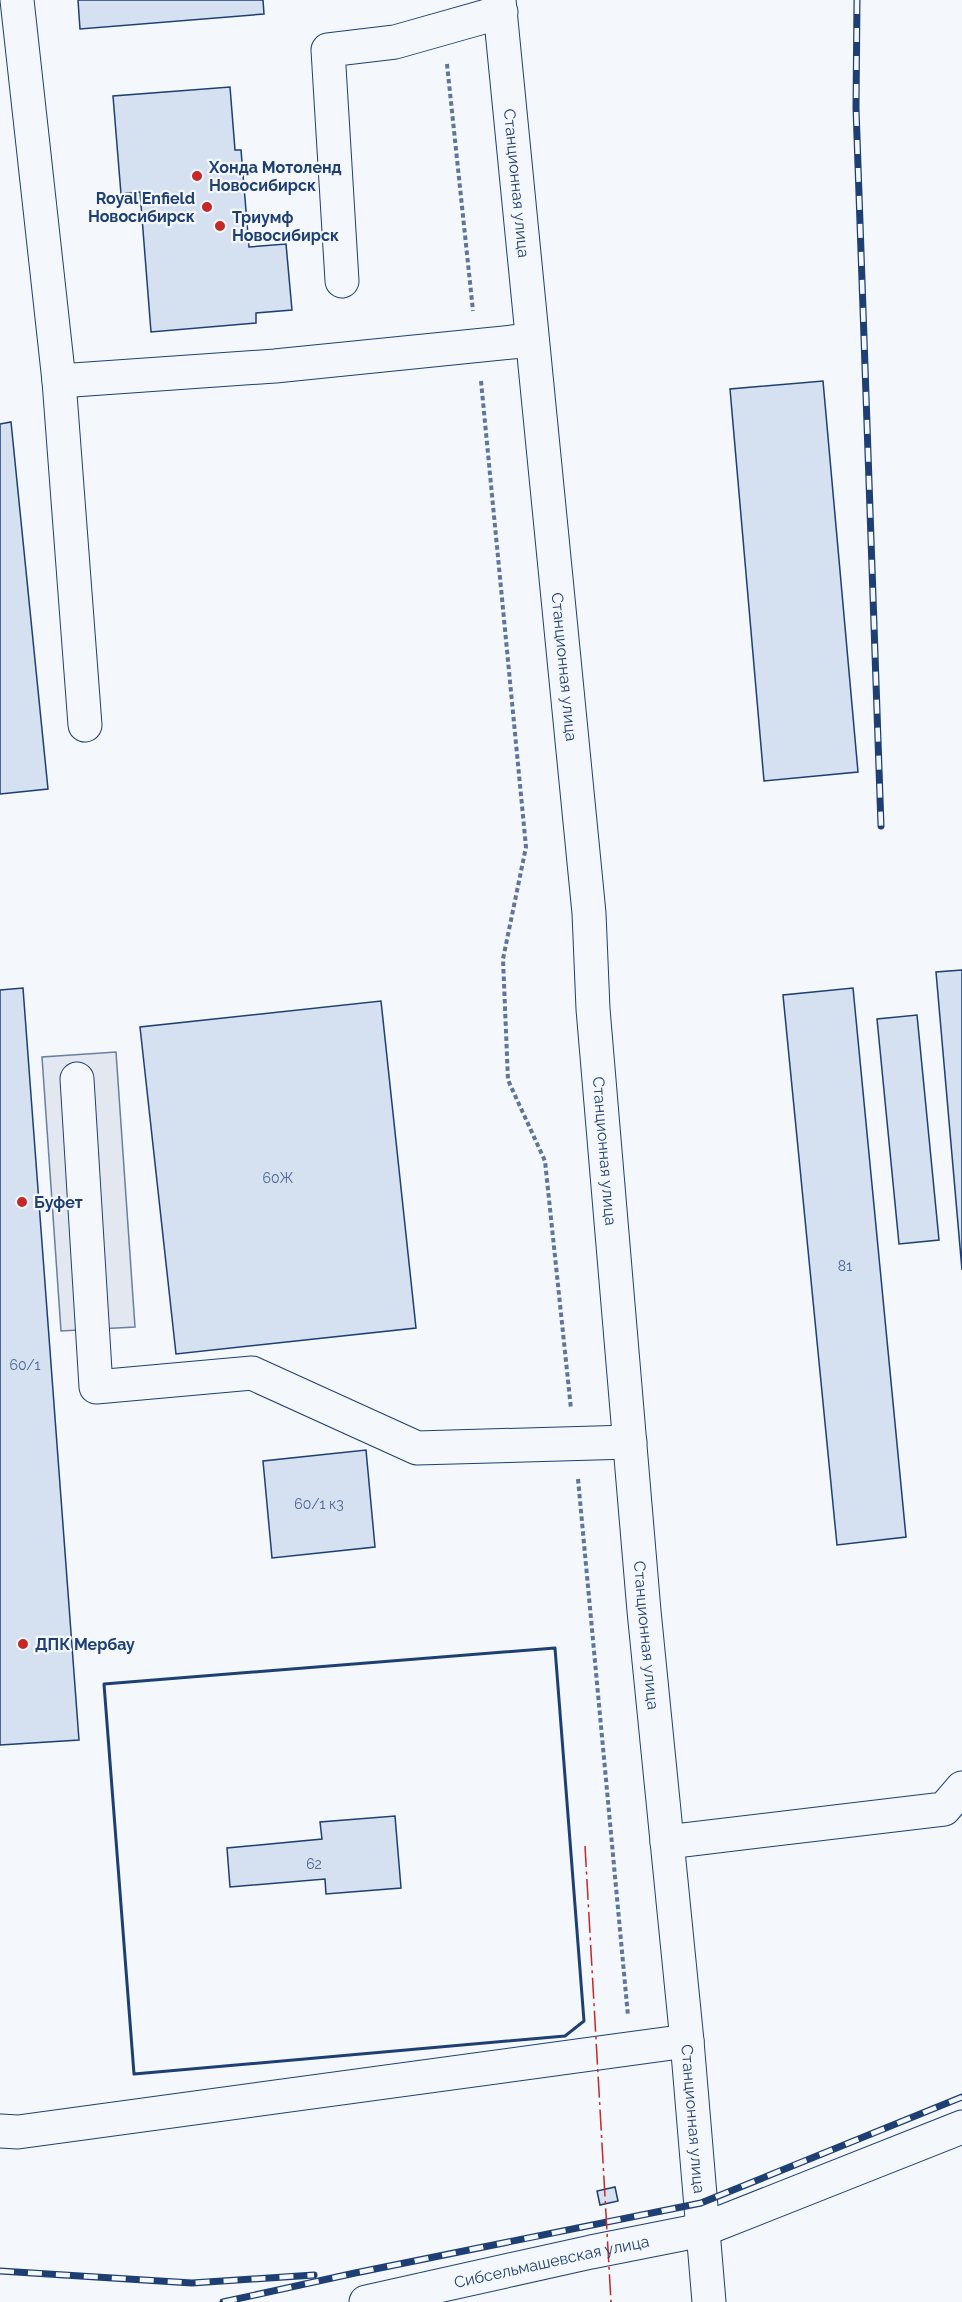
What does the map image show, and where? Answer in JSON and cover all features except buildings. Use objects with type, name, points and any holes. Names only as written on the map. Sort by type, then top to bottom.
[{"type":"main road","points":[[17,0],[59,381],[85,725]]},
{"type":"main road","points":[[342,281],[328,50],[395,42],[443,28],[500,6]]},
{"type":"main road","name":"Станционная улица","points":[[500,6],[589,913],[593,1009],[644,1611],[687,2042],[710,2302]]},
{"type":"main road","points":[[59,381],[275,366],[532,340]]},
{"type":"main road","points":[[77,1079],[96,1387],[252,1373],[417,1448],[630,1442]]},
{"type":"main road","points":[[667,1842],[944,1809],[962,1788]]},
{"type":"main road","points":[[0,2132],[30,2131],[687,2042]]},
{"type":"main road","name":"Сибсельмашевская улица","points":[[366,2302],[702,2230],[962,2127]]},
{"type":"path","points":[[443,28],[526,847],[503,959],[508,1080],[545,1161],[632,2049]]},
{"type":"shaded area","points":[[116,1052],[135,1327],[61,1331],[42,1057]]},
{"type":"railway","points":[[857,0],[856,108],[881,826]]},
{"type":"railway","points":[[223,2302],[701,2203],[962,2097]]},
{"type":"railway","points":[[0,2271],[192,2283],[314,2275]]},
{"type":"wall","points":[[555,1648],[584,2021],[565,2036],[134,2074],[104,1684],[555,1648]]},
{"type":"power","points":[[585,1846],[611,2302]]},
{"type":"place","name":"Хонда Мотоленд Новосибирск","points":[[197,176]]},
{"type":"place","name":"Royal Enfield Новосибирск","points":[[207,207]]},
{"type":"place","name":"Триумф Новосибирск","points":[[220,226]]},
{"type":"place","name":"Буфет","points":[[22,1202]]},
{"type":"place","name":"ДПК Мербау","points":[[23,1644]]}]
